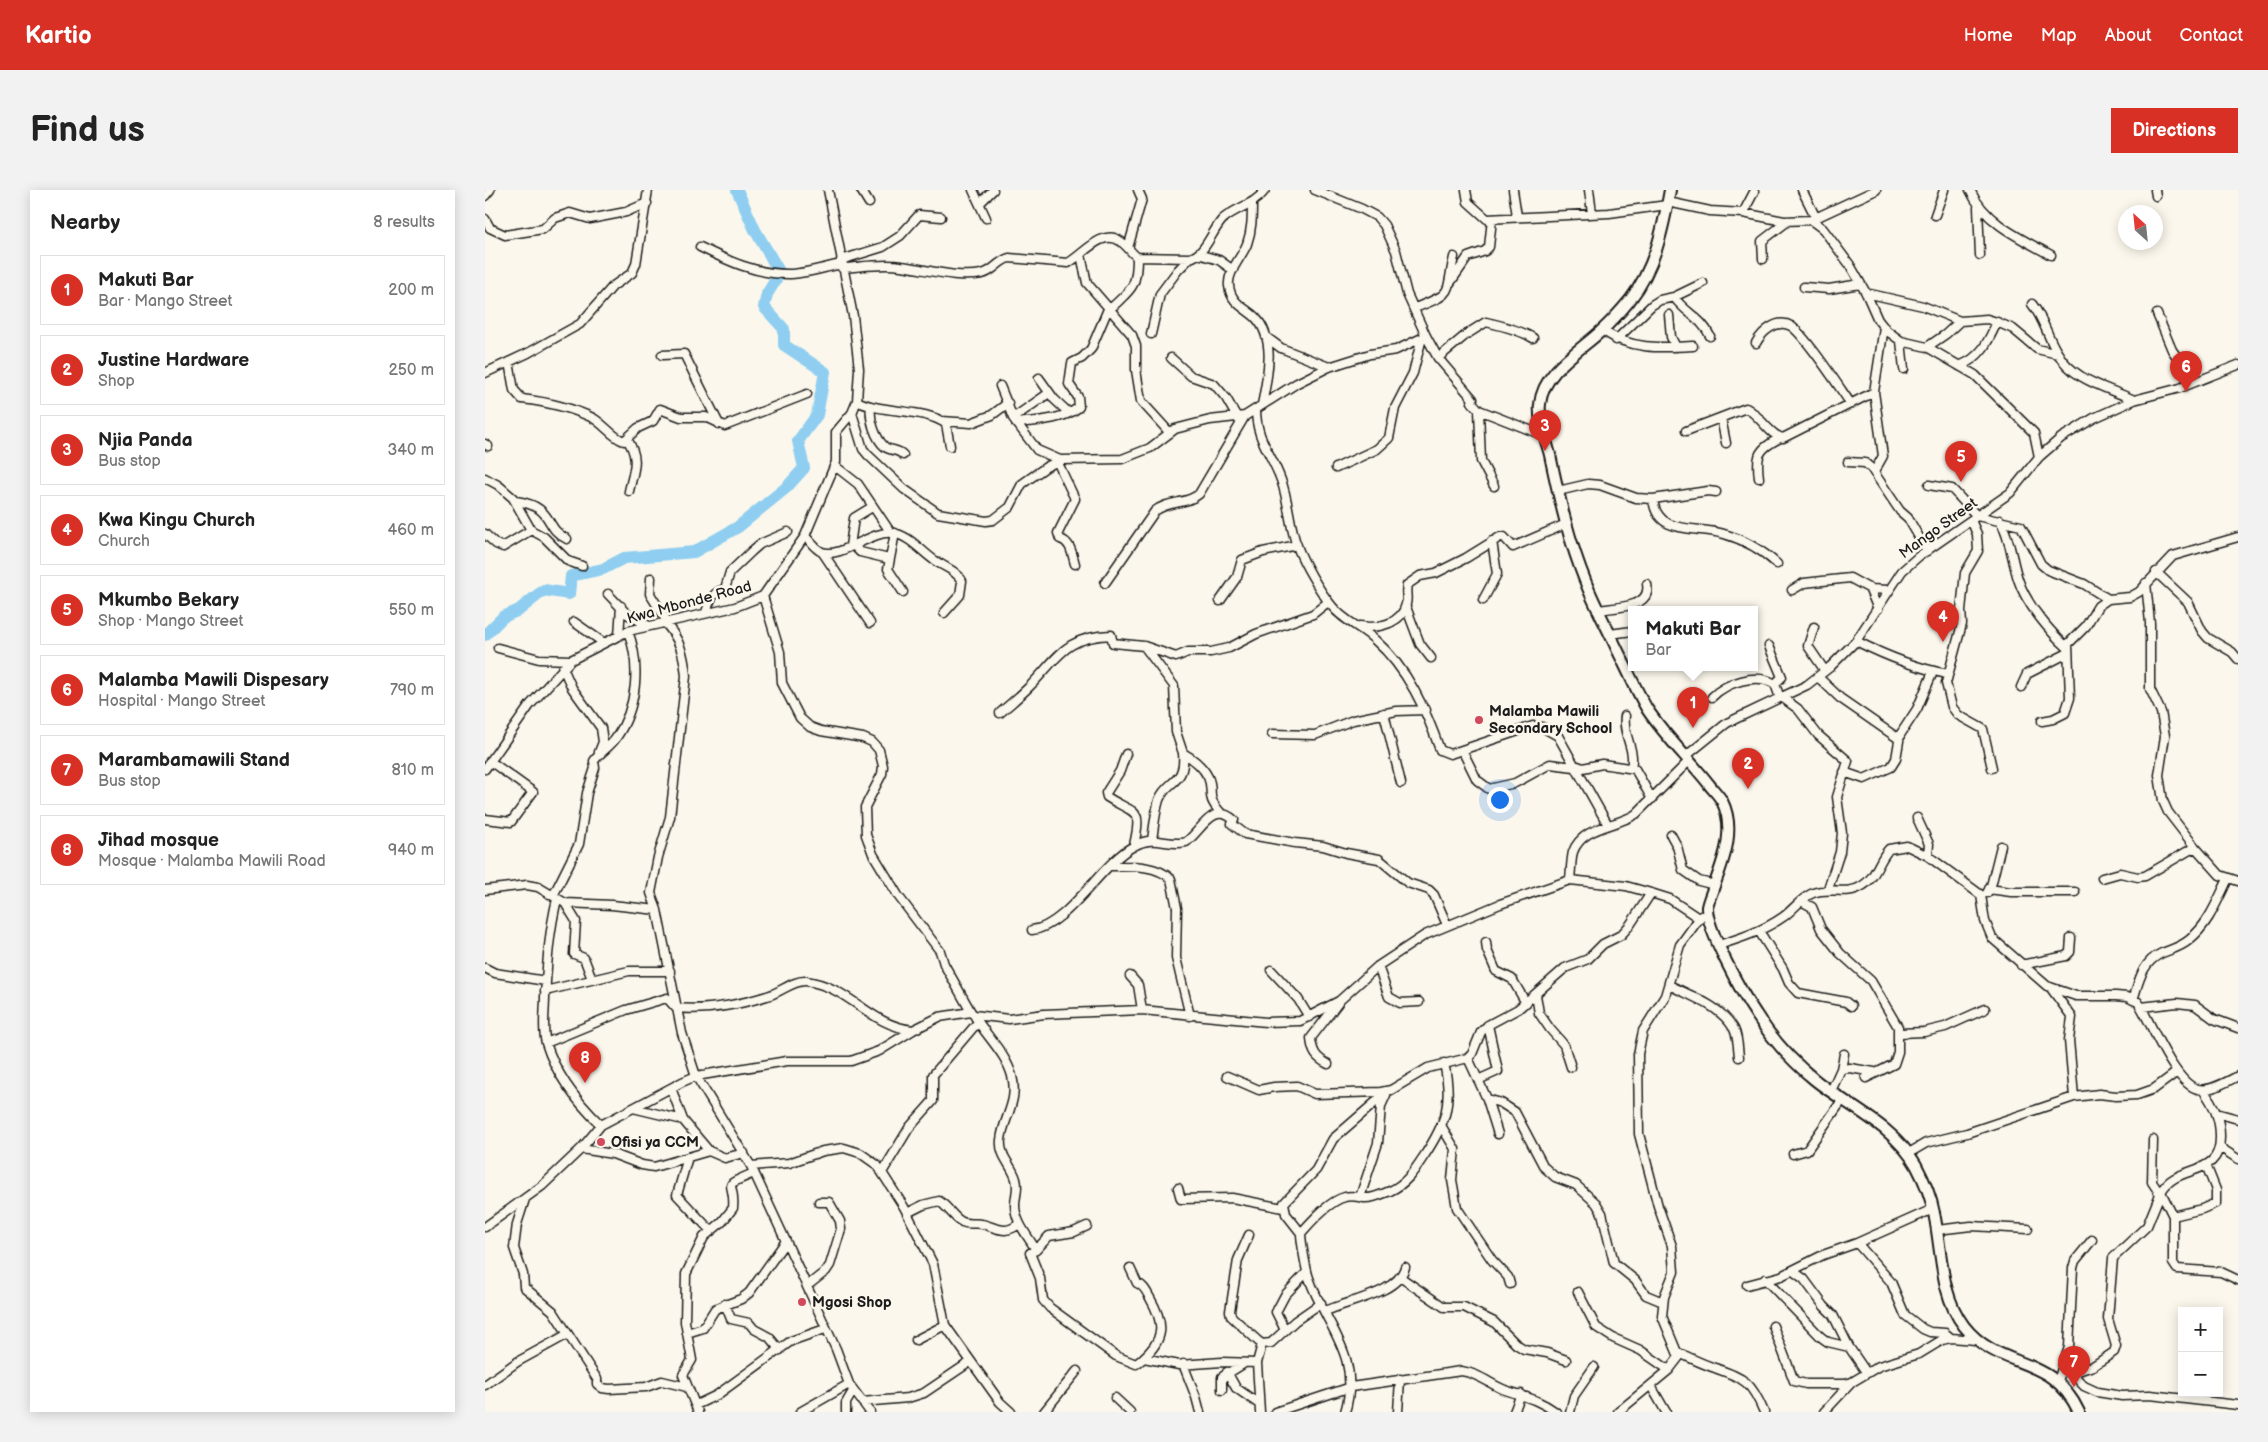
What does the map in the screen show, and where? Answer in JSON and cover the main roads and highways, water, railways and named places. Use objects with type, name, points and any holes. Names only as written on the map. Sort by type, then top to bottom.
[{"type":"waterway","points":[[485,635],[503,617],[519,610],[544,590],[569,594],[571,576],[603,569],[624,558],[694,552],[738,527],[787,487],[804,468],[798,441],[817,415],[825,372],[784,345],[784,329],[764,307],[767,294],[780,273],[755,230],[737,190]]},
{"type":"place","name":"Malamba Mawili Dispesary","points":[[2186,392]]},
{"type":"place","name":"Njia Panda","points":[[1545,451]]},
{"type":"place","name":"Mkumbo Bekary","points":[[1961,482]]},
{"type":"place","name":"Kwa Kingu Church","points":[[1943,642]]},
{"type":"place","name":"Malamba Mawili Secondary School","points":[[1479,720]]},
{"type":"place","name":"Makuti Bar","points":[[1693,728]]},
{"type":"place","name":"Justine Hardware","points":[[1748,789]]},
{"type":"place","name":"Jihad mosque","points":[[585,1083]]},
{"type":"place","name":"Ofisi ya CCM","points":[[601,1142]]},
{"type":"place","name":"Mgosi Shop","points":[[802,1302]]},
{"type":"place","name":"Marambamawili Stand","points":[[2074,1387]]}]
